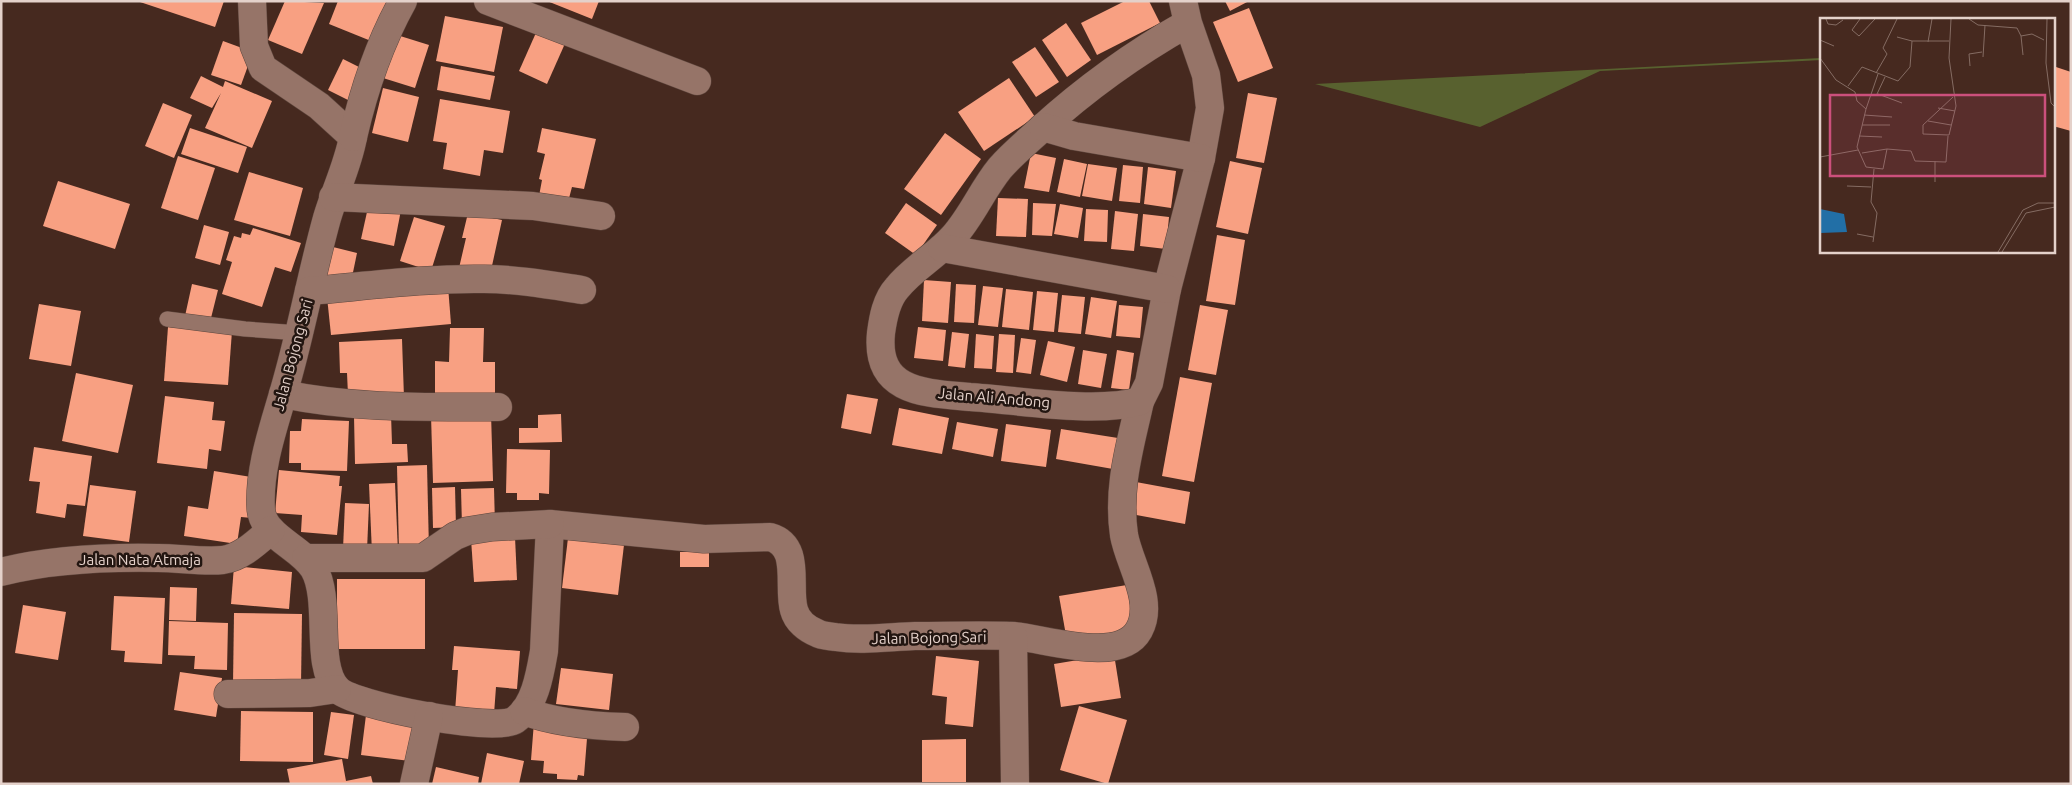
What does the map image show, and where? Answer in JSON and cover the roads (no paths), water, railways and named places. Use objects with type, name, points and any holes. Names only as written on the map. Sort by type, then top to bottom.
[{"type":"street","points":[[252,1],[254,46],[263,68],[319,106],[353,137]]},
{"type":"street","name":"Jalan Bojong Sari","points":[[337,689],[328,672],[320,588],[313,568],[306,558],[271,530],[263,520],[261,511],[262,489],[272,431],[300,333],[333,197],[353,137],[369,77],[386,33],[403,1]]},
{"type":"street","points":[[488,1],[697,81]]},
{"type":"street","name":"Jalan Ali Andong","points":[[1186,12],[1206,75],[1210,108],[1201,158],[1167,289],[1149,383],[1140,401],[1130,404],[1090,405],[945,395],[915,389],[892,378],[883,363],[880,350],[887,304],[895,289],[911,273],[942,248],[963,224],[1000,168],[1043,127],[1062,109],[1186,12]]},
{"type":"street","points":[[1043,127],[1074,136],[1201,158]]},
{"type":"street","points":[[333,197],[534,206],[600,216]]},
{"type":"street","points":[[942,248],[1167,289]]},
{"type":"street","points":[[309,291],[407,282],[485,279],[520,281],[582,290]]},
{"type":"street","points":[[283,394],[323,402],[389,407],[498,407]]},
{"type":"street","name":"Jalan Bojong Sari","points":[[306,558],[423,558],[456,536],[468,531],[492,527],[550,524],[704,539],[770,537],[778,539],[784,544],[790,561],[793,574],[794,611],[803,625],[819,634],[863,640],[914,636],[1013,636],[1068,645],[1116,647],[1128,641],[1138,631],[1142,620],[1143,604],[1140,587],[1125,538],[1121,492],[1140,401]]},
{"type":"street","points":[[228,694],[310,693],[337,689],[345,695],[364,702],[429,716],[496,725],[508,724],[524,711],[536,685],[544,651],[550,524]]},
{"type":"street","name":"Jalan Nata Atmaja","points":[[1,572],[74,560],[142,557],[224,560],[246,551],[271,530]]},
{"type":"street","points":[[1013,636],[1015,784]]},
{"type":"street","points":[[524,711],[552,719],[625,727]]},
{"type":"street","points":[[414,784],[429,716]]},
{"type":"lane","points":[[167,319],[245,329],[300,333]]}]
